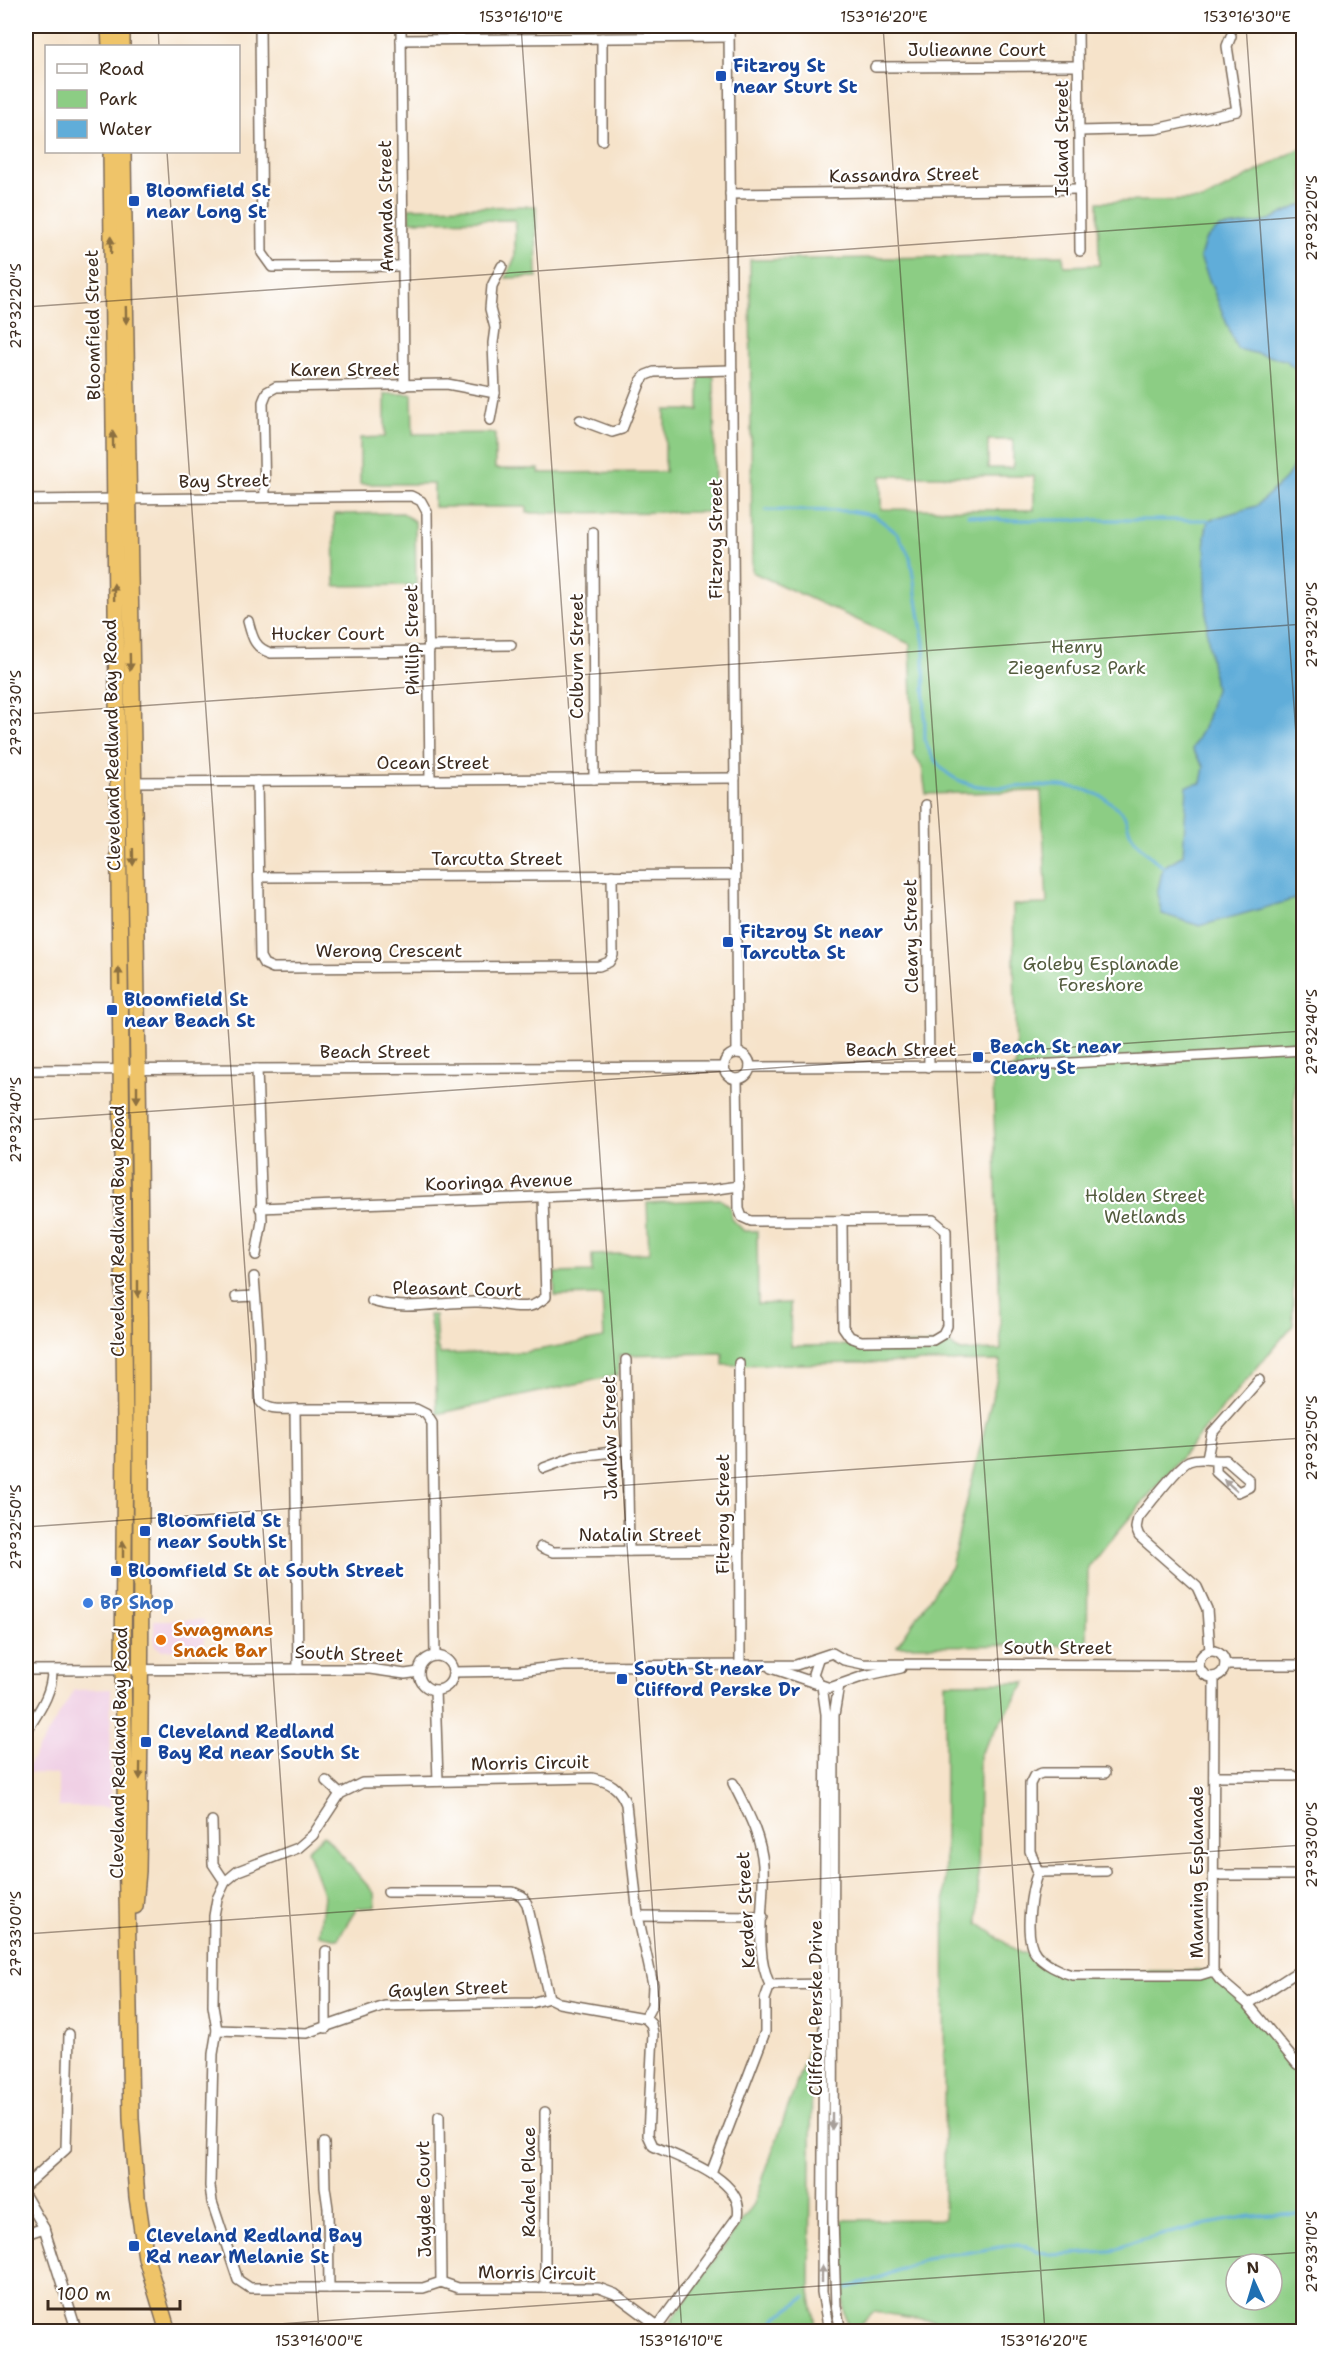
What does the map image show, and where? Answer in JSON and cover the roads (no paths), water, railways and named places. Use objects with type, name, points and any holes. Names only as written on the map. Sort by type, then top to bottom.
[{"type":"highway","points":[[109,26],[110,45]]},
{"type":"highway","points":[[122,26],[122,45]]},
{"type":"highway","name":"Bloomfield Street","points":[[111,153],[121,499]]},
{"type":"highway","name":"Bloomfield Street","points":[[121,499],[123,153]]},
{"type":"highway","name":"Cleveland Redland Bay Road","points":[[121,499],[132,782],[137,1070],[141,1670],[138,1871],[130,1963]]},
{"type":"highway","name":"Cleveland Redland Bay Road","points":[[121,499],[120,1070],[125,1428],[123,1670],[131,2120],[137,2197],[146,2258],[168,2331]]},
{"type":"street","points":[[260,26],[262,254],[272,267],[403,266]]},
{"type":"street","name":"Amanda Street","points":[[401,26],[404,386]]},
{"type":"street","name":"Fitzroy Street","points":[[729,26],[737,1053]]},
{"type":"street","name":"Island Street","points":[[1078,26],[1080,251]]},
{"type":"street","points":[[1078,131],[1156,129],[1237,111],[1227,46],[1231,36]]},
{"type":"street","points":[[401,40],[729,37]]},
{"type":"street","points":[[602,38],[602,140]]},
{"type":"street","name":"Julieanne Court","points":[[875,68],[1078,66]]},
{"type":"street","name":"Kassandra Street","points":[[730,194],[1079,189]]},
{"type":"street","points":[[490,420],[495,393],[493,342],[495,328],[490,309],[492,286],[502,266]]},
{"type":"street","points":[[580,420],[612,432],[622,429],[641,381],[654,372],[732,370]]},
{"type":"street","name":"Karen Street","points":[[265,497],[263,402],[267,392],[276,387],[456,385],[495,393]]},
{"type":"street","name":"Bay Street","points":[[26,500],[411,496],[421,501]]},
{"type":"street","name":"Phillip Street","points":[[421,501],[427,512],[430,780]]},
{"type":"street","name":"Colburn Street","points":[[593,532],[594,778]]},
{"type":"street","name":"Hucker Court","points":[[248,621],[254,642],[261,650],[271,653],[511,645]]},
{"type":"street","name":"Ocean Street","points":[[132,782],[735,778]]},
{"type":"street","name":"Werong Crescent","points":[[257,781],[260,957],[264,964],[285,968],[599,966],[609,962],[613,956],[612,875]]},
{"type":"street","name":"Cleary Street","points":[[926,805],[929,1067]]},
{"type":"street","name":"Tarcutta Street","points":[[259,877],[735,874]]},
{"type":"street","name":"Beach Street","points":[[750,1067],[1016,1066],[1304,1050]]},
{"type":"street","points":[[737,1053],[747,1057],[750,1067],[746,1075],[737,1079],[728,1075],[724,1067],[727,1057],[737,1053]]},
{"type":"street","name":"Beach Street","points":[[26,1070],[724,1067]]},
{"type":"street","points":[[256,1255],[262,1221],[257,1069]]},
{"type":"street","points":[[737,1079],[739,1209],[742,1217],[751,1221],[842,1220],[933,1220],[940,1223],[946,1231],[947,1326],[943,1334],[933,1340],[861,1341],[850,1337],[843,1328],[842,1220]]},
{"type":"street","name":"Kooringa Avenue","points":[[260,1208],[739,1186]]},
{"type":"street","name":"Pleasant Court","points":[[372,1301],[389,1307],[480,1302],[521,1307],[540,1302],[546,1297],[547,1290],[544,1263],[543,1196]]},
{"type":"street","points":[[254,1277],[259,1341],[260,1401],[264,1406],[274,1409],[416,1409],[426,1414],[432,1423],[435,1656],[447,1660],[453,1672],[448,1685],[435,1690],[438,1781]]},
{"type":"street","points":[[236,1297],[254,1296]]},
{"type":"street","name":"Janlaw Street","points":[[626,1360],[629,1551]]},
{"type":"street","name":"Fitzroy Street","points":[[739,1363],[740,1665]]},
{"type":"street","points":[[1210,1651],[1204,1598],[1197,1587],[1138,1536],[1136,1528],[1138,1518],[1188,1461],[1211,1460],[1212,1434],[1259,1380]]},
{"type":"street","points":[[295,1409],[298,1668]]},
{"type":"street","points":[[544,1468],[574,1457],[626,1450]]},
{"type":"street","name":"Natalin Street","points":[[541,1548],[553,1552],[740,1550]]},
{"type":"street","points":[[1210,1651],[1222,1656],[1225,1665],[1221,1673],[1214,1677],[1204,1674],[1199,1665],[1202,1656],[1210,1651]]},
{"type":"street","name":"South Street","points":[[453,1672],[519,1671],[563,1666],[796,1665],[832,1653],[844,1660],[863,1664],[1199,1665]]},
{"type":"street","name":"South Street","points":[[418,1671],[424,1661],[435,1656]]},
{"type":"street","points":[[818,1659],[813,1674],[820,1684]]},
{"type":"street","points":[[841,1684],[847,1674],[844,1660]]},
{"type":"street","name":"South Street","points":[[766,1666],[830,1688],[918,1665]]},
{"type":"street","points":[[1225,1665],[1304,1665]]},
{"type":"street","name":"South Street","points":[[26,1670],[298,1668],[370,1669],[399,1674],[418,1671]]},
{"type":"street","points":[[26,1732],[47,1696],[52,1684],[52,1671]]},
{"type":"street","name":"South Street","points":[[418,1671],[425,1687],[435,1690]]},
{"type":"street","name":"Manning Esplanade","points":[[1214,1677],[1213,1971],[1248,2004],[1297,2064],[1304,2067]]},
{"type":"street","name":"Clifford Perske Drive","points":[[820,1684],[826,1714],[828,1984],[834,2268],[842,2331]]},
{"type":"street","name":"Clifford Perske Drive","points":[[829,2331],[822,2292],[834,1715],[841,1684]]},
{"type":"street","points":[[1105,1773],[1042,1773],[1034,1776],[1030,1784],[1030,1851],[1038,1872],[1030,1890],[1030,1939],[1035,1953],[1059,1971],[1072,1975],[1200,1975],[1213,1971]]},
{"type":"street","points":[[1214,1776],[1294,1776]]},
{"type":"street","name":"Morris Circuit","points":[[225,1882],[217,1899],[214,1916],[213,2006],[217,2030],[213,2054],[210,2186],[212,2202],[238,2280],[250,2288],[423,2288],[441,2282],[458,2288],[598,2288],[615,2294],[656,2328],[738,2216],[740,2206],[736,2193],[711,2173],[653,2146],[648,2135],[653,2033],[651,2024],[645,2018],[652,2005],[653,1985],[638,1917],[626,1804],[620,1790],[606,1781],[592,1778],[362,1783],[340,1794]]},
{"type":"street","points":[[212,1821],[213,1864],[225,1882],[251,1864],[298,1848],[313,1835],[340,1794],[326,1781]]},
{"type":"street","name":"Kerder Street","points":[[711,2173],[765,2032],[765,2000],[770,1985],[762,1968],[763,1863],[756,1830],[733,1783]]},
{"type":"street","points":[[1038,1872],[1106,1871]]},
{"type":"street","points":[[1214,1875],[1304,1875]]},
{"type":"street","points":[[388,1892],[513,1892],[522,1896],[526,1904],[549,1998]]},
{"type":"street","points":[[638,1917],[763,1917]]},
{"type":"street","points":[[326,1951],[326,2028]]},
{"type":"street","points":[[1248,2004],[1294,1974]]},
{"type":"street","points":[[770,1985],[828,1984]]},
{"type":"street","name":"Gaylen Street","points":[[217,2030],[307,2033],[385,2006],[531,2003],[549,1998],[559,2003],[645,2018]]},
{"type":"street","points":[[26,2185],[66,2149],[69,2034]]},
{"type":"street","name":"Rachel Place","points":[[544,2288],[545,2112]]},
{"type":"street","name":"Jaydee Court","points":[[439,2116],[441,2282]]},
{"type":"street","points":[[324,2143],[329,2288]]},
{"type":"street","points":[[26,2197],[44,2228],[77,2331]]},
{"type":"street","points":[[26,2234],[44,2228]]},
{"type":"water","points":[[1303,204],[1303,380],[1302,374],[1285,360],[1237,349],[1200,257],[1205,240],[1219,228],[1265,222]]},
{"type":"water","points":[[1303,452],[1303,897],[1200,926],[1162,914],[1157,894],[1163,867],[1183,855],[1187,786],[1201,783],[1204,767],[1192,749],[1205,724],[1215,689],[1207,632],[1205,535],[1208,520],[1256,506],[1286,478]]},
{"type":"waterway","points":[[766,510],[849,511],[874,515],[898,534],[910,557],[924,643],[925,741],[939,765],[956,779],[977,786],[1073,787],[1099,796],[1123,814],[1134,839],[1163,867]]},
{"type":"waterway","points":[[968,515],[1004,520],[1208,520]]},
{"type":"waterway","points":[[846,2288],[869,2282],[936,2255],[965,2253],[1018,2244],[1051,2255],[1109,2252],[1137,2241],[1198,2226],[1250,2216],[1304,2214]]},
{"type":"waterway","points":[[768,2332],[777,2317],[806,2297]]},
{"type":"place","name":"Fitzroy St near Sturt St","points":[[721,76]]},
{"type":"place","name":"Bloomfield St near Long St","points":[[134,201]]},
{"type":"place","name":"Fitzroy St near Tarcutta St","points":[[728,942]]},
{"type":"place","name":"Bloomfield St near Beach St","points":[[112,1010]]},
{"type":"place","name":"Beach St near Cleary St","points":[[978,1057]]},
{"type":"place","name":"Bloomfield St near South St","points":[[145,1531]]},
{"type":"place","name":"Bloomfield St at South Street","points":[[116,1571]]},
{"type":"place","name":"BP Shop","points":[[88,1603]]},
{"type":"place","name":"Swagmans Snack Bar","points":[[161,1640]]},
{"type":"place","name":"South St near Clifford Perske Dr","points":[[622,1679]]},
{"type":"place","name":"Cleveland Redland Bay Rd near South St","points":[[146,1742]]},
{"type":"place","name":"Cleveland Redland Bay Rd near Melanie St","points":[[134,2246]]},
{"type":"park label","name":"Henry Ziegenfusz Park","points":[[1077,657]]},
{"type":"park label","name":"Goleby Esplanade Foreshore","points":[[1101,974]]},
{"type":"park label","name":"Holden Street Wetlands","points":[[1145,1206]]}]
